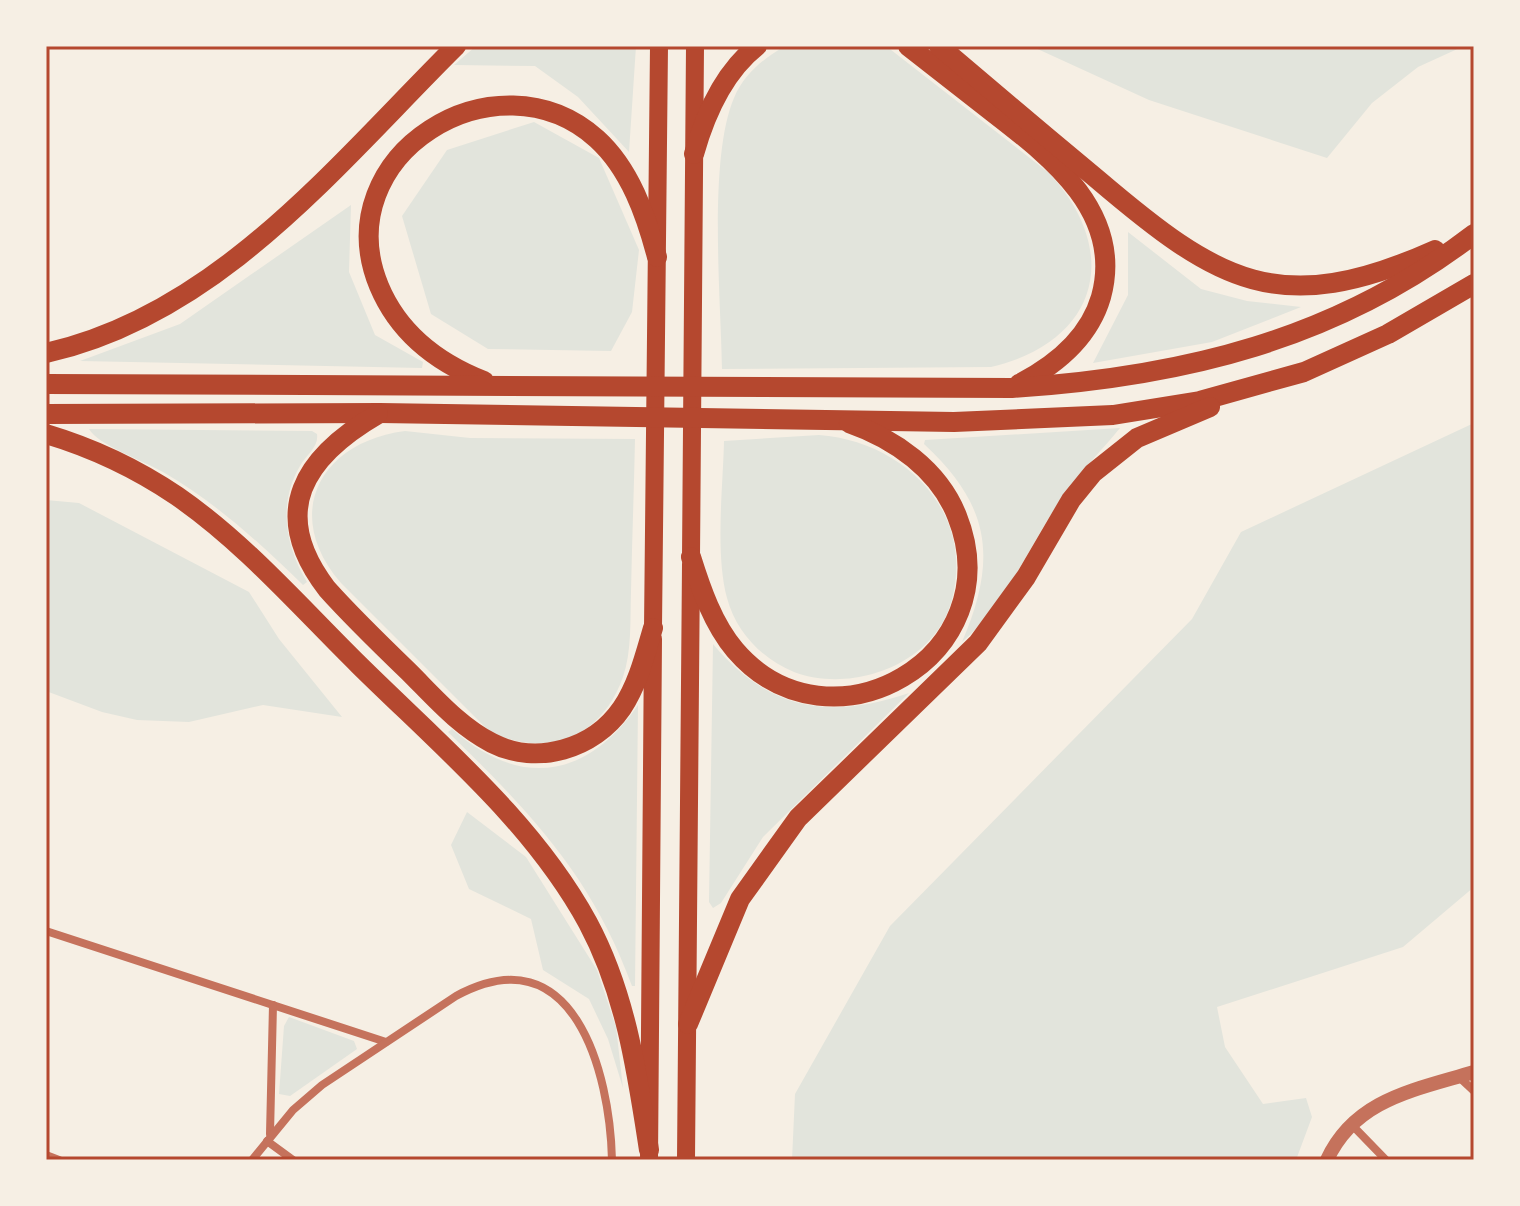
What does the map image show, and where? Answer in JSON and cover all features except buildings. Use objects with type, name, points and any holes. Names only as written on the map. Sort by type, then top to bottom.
[{"type":"highway","points":[[46,353],[127,326],[209,279],[283,217],[456,46]]},
{"type":"highway","points":[[694,154],[710,109],[721,89],[757,46]]},
{"type":"highway","points":[[908,46],[1060,166],[1084,197],[1097,226],[1104,275],[1092,320],[1061,357],[1012,388]]},
{"type":"highway","points":[[939,46],[1157,230],[1203,260],[1244,277],[1311,286],[1355,279],[1414,259],[1474,232]]},
{"type":"highway","points":[[496,385],[452,367],[416,341],[391,311],[376,279],[368,245],[374,199],[387,170],[416,139],[455,117],[494,108],[531,109],[564,119],[595,138],[619,166],[642,210],[657,257]]},
{"type":"highway","points":[[46,384],[1012,388],[1163,371],[1246,351],[1367,301],[1408,279],[1474,232]]},
{"type":"highway","points":[[688,1024],[723,932],[777,844],[831,783],[978,643],[1026,577],[1081,486],[1105,461],[1137,438],[1252,388],[1352,352],[1427,314],[1474,284]]},
{"type":"highway","points":[[46,414],[380,413],[1051,420],[1158,409],[1252,388]]},
{"type":"highway","points":[[380,413],[328,448],[311,470],[299,505],[300,537],[310,565],[327,589],[466,727],[499,747],[527,754],[554,752],[579,744],[606,727],[623,707],[639,674],[653,628]]},
{"type":"highway","points":[[691,557],[706,600],[725,636],[748,663],[778,683],[815,695],[850,695],[884,686],[926,661],[948,637],[963,607],[969,576],[962,529],[946,494],[923,466],[889,441],[838,418]]},
{"type":"highway","points":[[46,434],[131,468],[176,496],[221,530],[529,837],[573,896],[608,968],[631,1043],[649,1155]]},
{"type":"main road","points":[[649,1155],[659,46]]},
{"type":"main road","points":[[686,1160],[695,46]]},
{"type":"street","points":[[46,931],[386,1042]]},
{"type":"street","points":[[252,1160],[268,1138],[322,1085],[466,990],[490,983],[517,981],[555,996],[584,1029],[596,1053],[605,1088],[612,1160]]},
{"type":"street","points":[[268,1138],[273,1005]]},
{"type":"street","points":[[1327,1160],[1351,1123],[1387,1099],[1474,1072]]},
{"type":"street","points":[[1459,1077],[1474,1091]]},
{"type":"street","points":[[1351,1123],[1386,1160]]},
{"type":"street","points":[[268,1138],[293,1160]]},
{"type":"street","points":[[46,1155],[59,1160]]},
{"type":"shaded area","points":[[476,46],[636,46],[629,152],[578,97],[535,66],[454,65]]},
{"type":"shaded area","points":[[785,46],[886,46],[1049,173],[1072,203],[1086,234],[1091,263],[1088,291],[1076,316],[1056,337],[1027,355],[991,367],[722,369],[718,230],[721,156],[726,124],[734,98],[749,74]]},
{"type":"shaded area","points":[[1031,46],[1464,46],[1418,67],[1372,103],[1327,158],[1149,100]]},
{"type":"shaded area","points":[[534,122],[599,158],[639,250],[632,312],[611,351],[488,349],[431,314],[402,216],[447,150]]},
{"type":"shaded area","points":[[351,205],[349,272],[375,335],[423,362],[422,368],[80,361],[180,324]]},
{"type":"shaded area","points":[[1128,232],[1201,289],[1247,301],[1301,307],[1212,342],[1093,363],[1128,295]]},
{"type":"shaded area","points":[[1474,423],[1474,887],[1403,947],[1217,1007],[1225,1047],[1263,1104],[1306,1098],[1312,1117],[1296,1160],[792,1160],[795,1094],[890,926],[1192,619],[1241,532]]},
{"type":"shaded area","points":[[1120,428],[1064,495],[993,609],[962,642],[980,585],[982,536],[964,490],[924,444],[925,440]]},
{"type":"shaded area","points":[[89,429],[312,431],[317,434],[314,447],[293,480],[287,509],[289,539],[307,582],[303,585],[254,539],[201,496],[163,472],[102,441]]},
{"type":"shaded area","points":[[405,431],[470,438],[635,439],[628,657],[613,698],[586,729],[570,738],[532,743],[511,740],[490,732],[341,583],[323,557],[314,532],[312,507],[319,485],[332,466],[351,450],[375,438]]},
{"type":"shaded area","points":[[819,435],[849,440],[878,451],[904,466],[925,486],[942,510],[953,537],[956,567],[952,599],[943,622],[929,641],[911,656],[866,676],[817,678],[794,672],[771,660],[752,643],[737,622],[723,580],[721,499],[724,441]]},
{"type":"shaded area","points":[[46,500],[79,503],[249,592],[279,639],[342,717],[263,705],[189,722],[137,720],[102,712],[46,691]]},
{"type":"shaded area","points":[[713,644],[756,684],[802,704],[853,706],[909,693],[763,837],[721,903],[713,908],[709,902]]},
{"type":"shaded area","points":[[638,705],[635,986],[632,986],[598,911],[578,878],[532,819],[448,732],[452,729],[477,748],[503,761],[527,767],[551,767],[575,761],[597,748],[618,730]]},
{"type":"shaded area","points":[[467,812],[526,857],[597,970],[616,1027],[623,1088],[608,1039],[589,999],[543,970],[531,919],[469,889],[451,845]]},
{"type":"shaded area","points":[[289,1017],[354,1041],[357,1049],[290,1096],[279,1094],[284,1026]]}]
